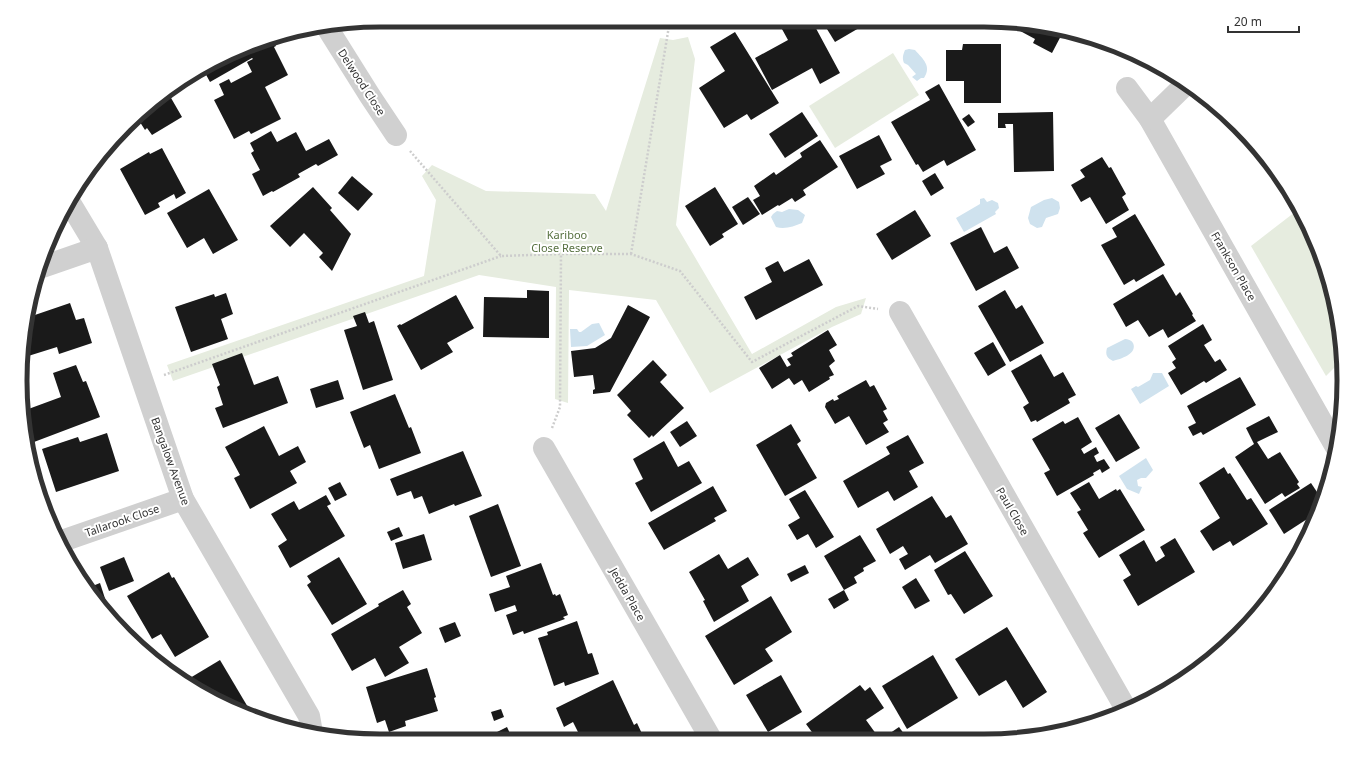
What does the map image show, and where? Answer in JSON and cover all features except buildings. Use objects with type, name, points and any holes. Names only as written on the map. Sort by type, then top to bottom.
[{"type":"street","name":"Delwood Close","points":[[329,31],[396,135]]},
{"type":"street","name":"Frankson Place","points":[[1127,88],[1150,118],[1332,439]]},
{"type":"street","points":[[1150,118],[1182,88]]},
{"type":"street","name":"Bangalow Avenue","points":[[72,207],[97,248],[183,499],[309,716],[311,727]]},
{"type":"street","points":[[47,265],[97,248]]},
{"type":"street","name":"Paul Close","points":[[900,312],[1124,705]]},
{"type":"street","name":"Jedda Place","points":[[544,448],[708,734]]},
{"type":"street","name":"Tallarook Close","points":[[65,540],[183,499]]},
{"type":"path","points":[[631,254],[669,27]]},
{"type":"path","points":[[396,135],[501,256]]},
{"type":"path","points":[[544,448],[560,407],[561,254]]},
{"type":"path","points":[[143,383],[501,256],[631,254],[680,272],[752,362],[858,306],[900,312]]},
{"type":"green space","name":"Kariboo Close Reserve","points":[[688,37],[695,59],[676,225],[752,354],[836,307],[866,298],[861,314],[832,327],[710,393],[656,300],[569,290],[568,403],[555,399],[556,287],[479,275],[173,381],[167,365],[424,276],[436,200],[422,176],[432,165],[486,191],[595,194],[606,211],[660,38],[673,40]]},
{"type":"green space","points":[[893,53],[919,95],[835,148],[809,106]]},
{"type":"green space","points":[[1295,212],[1310,245],[1318,267],[1330,312],[1334,334],[1336,366],[1326,376],[1251,246]]},
{"type":"water","points":[[905,50],[915,50],[927,66],[924,78],[917,81],[912,77],[916,74],[903,61]]},
{"type":"water","points":[[984,198],[987,202],[992,200],[998,203],[999,208],[995,212],[996,214],[964,232],[956,218],[980,204],[980,199]]},
{"type":"water","points":[[1052,198],[1059,202],[1060,208],[1058,214],[1046,218],[1042,227],[1037,228],[1030,224],[1028,218],[1031,207],[1044,200]]},
{"type":"water","points":[[789,209],[798,210],[805,215],[802,223],[786,228],[776,227],[771,217],[773,214],[777,211],[782,212]]},
{"type":"water","points":[[599,323],[605,335],[587,346],[571,347],[570,329],[577,329],[581,332],[592,324]]},
{"type":"water","points":[[1125,339],[1133,343],[1134,347],[1131,353],[1113,361],[1109,359],[1106,354],[1107,348]]},
{"type":"water","points":[[1153,373],[1162,373],[1169,386],[1140,404],[1131,389],[1150,380]]},
{"type":"water","points":[[1146,458],[1153,470],[1146,478],[1137,480],[1138,486],[1142,487],[1139,494],[1127,489],[1119,476]]}]
